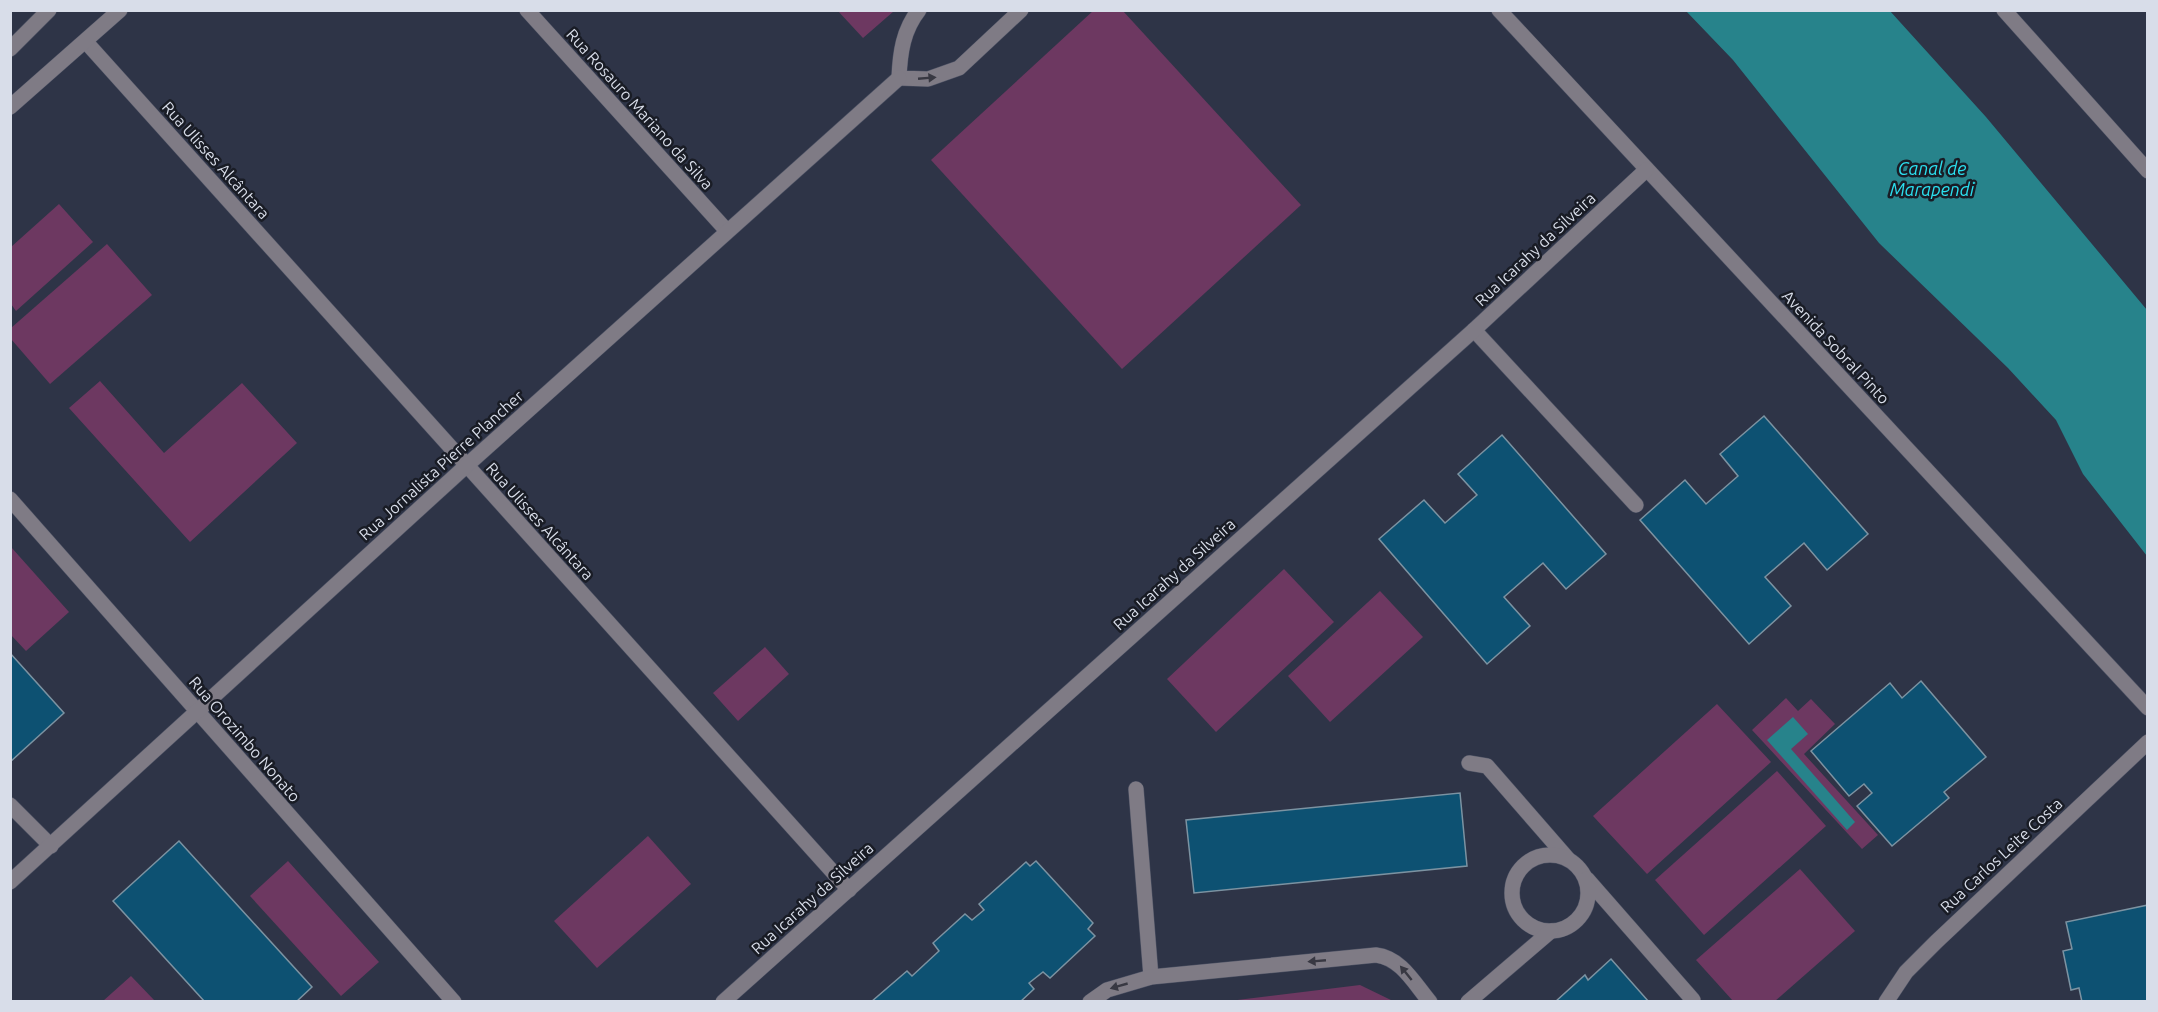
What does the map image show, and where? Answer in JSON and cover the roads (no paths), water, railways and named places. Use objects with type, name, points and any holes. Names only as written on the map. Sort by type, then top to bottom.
[{"type":"street","points":[[10,107],[120,10]]},
{"type":"street","name":"Rua Rosauro Mariano da Silva","points":[[527,10],[727,231]]},
{"type":"street","points":[[919,10],[908,30],[900,54],[899,78],[928,79],[959,68],[1021,10]]},
{"type":"street","name":"Avenida Sobral Pinto","points":[[1499,10],[2148,708]]},
{"type":"street","points":[[2004,10],[2148,171]]},
{"type":"street","points":[[10,49],[49,11]]},
{"type":"street","name":"Rua Ulisses Alcântara","points":[[86,42],[849,890]]},
{"type":"street","name":"Rua Jornalista Pierre Plancher","points":[[10,882],[466,466],[899,78]]},
{"type":"street","name":"Rua Icarahy da Silveira","points":[[723,1002],[1474,330],[1646,170]]},
{"type":"street","points":[[1474,330],[1636,505]]},
{"type":"street","name":"Rua Orozimbo Nonato","points":[[10,499],[454,1002]]},
{"type":"street","name":"Rua Carlos Leite Costa","points":[[1886,1002],[1906,972],[1936,942],[2148,741]]},
{"type":"street","points":[[1469,763],[1487,766],[1568,859],[1578,866],[1585,877],[1693,1000]]},
{"type":"street","points":[[1136,789],[1151,977]]},
{"type":"street","points":[[10,805],[51,846]]},
{"type":"street","points":[[1568,859],[1556,855],[1531,859],[1521,867],[1512,890],[1513,903],[1527,924],[1538,930],[1563,929],[1583,914],[1589,889],[1585,877]]},
{"type":"street","points":[[1468,1002],[1551,931]]},
{"type":"street","points":[[1090,1002],[1107,990],[1151,977],[1376,956],[1386,957],[1399,964],[1430,1002]]},
{"type":"water","name":"Canal de Marapendi","points":[[1686,11],[1890,11],[1986,117],[2147,310],[2147,556],[2083,474],[2056,420],[2008,368],[1879,243],[1733,60]]},
{"type":"water","points":[[1793,717],[1808,734],[1791,749],[1855,822],[1847,830],[1767,740]]}]
